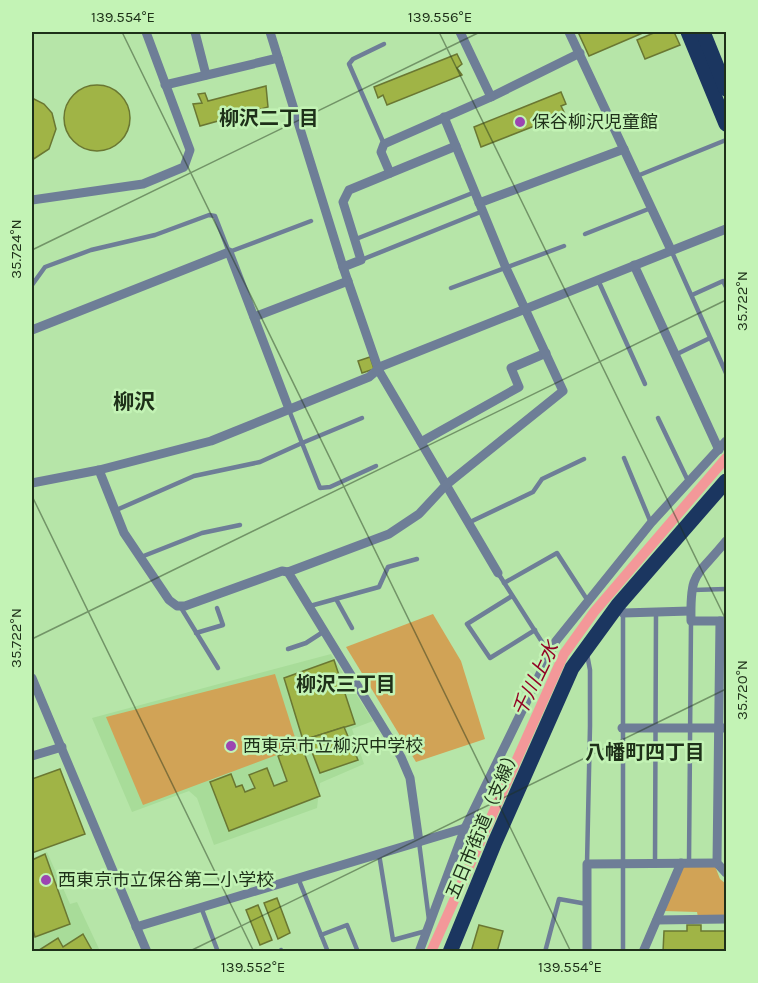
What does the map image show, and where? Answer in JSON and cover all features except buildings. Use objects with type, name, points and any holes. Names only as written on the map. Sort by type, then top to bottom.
[{"type":"main road","points":[[688,32],[726,123]]},
{"type":"main road","points":[[703,32],[723,72],[726,89]]},
{"type":"main road","name":"五日市街道（支線）","points":[[450,951],[550,715],[585,649],[621,609],[726,481]]},
{"type":"street","points":[[32,200],[143,184],[184,167],[190,150],[146,32]]},
{"type":"street","points":[[195,32],[206,75]]},
{"type":"street","points":[[270,32],[343,267],[379,371],[498,573]]},
{"type":"street","points":[[460,32],[490,97]]},
{"type":"street","points":[[569,32],[671,250]]},
{"type":"street","points":[[390,173],[381,152],[384,144],[490,97],[580,53]]},
{"type":"street","points":[[165,85],[278,58]]},
{"type":"street","points":[[99,470],[124,533],[169,600],[180,606],[282,571],[288,572],[389,534],[419,514],[446,484],[563,391],[506,268],[444,117]]},
{"type":"street","points":[[343,267],[362,260],[344,202],[350,190],[456,146]]},
{"type":"street","points":[[481,207],[624,149]]},
{"type":"street","points":[[32,483],[99,470],[211,441],[379,371],[382,366],[726,229]]},
{"type":"street","points":[[32,330],[229,252],[289,409]]},
{"type":"street","points":[[634,265],[673,355],[719,450]]},
{"type":"street","points":[[254,317],[348,281]]},
{"type":"street","points":[[421,442],[519,387],[510,368],[546,352]]},
{"type":"street","points":[[418,951],[465,828],[513,734],[549,653],[651,523],[726,441]]},
{"type":"street","points":[[717,863],[722,848],[723,621],[690,621],[690,590],[692,580],[723,550],[726,541]]},
{"type":"street","points":[[288,572],[401,757],[410,778],[419,842]]},
{"type":"street","points":[[621,609],[656,612],[690,611]]},
{"type":"street","points":[[32,678],[147,951]]},
{"type":"street","points":[[622,728],[723,728]]},
{"type":"street","points":[[32,756],[62,747]]},
{"type":"street","points":[[136,927],[465,828]]},
{"type":"street","points":[[643,951],[685,863]]},
{"type":"street","points":[[587,951],[587,864],[717,863],[726,873]]},
{"type":"street","points":[[657,920],[726,920]]},
{"type":"lane","points":[[384,44],[353,59],[349,64],[384,144]]},
{"type":"lane","points":[[637,176],[726,140]]},
{"type":"lane","points":[[356,239],[475,192]]},
{"type":"lane","points":[[362,260],[481,207]]},
{"type":"lane","points":[[585,234],[651,208]]},
{"type":"lane","points":[[32,285],[45,267],[91,250],[155,236],[209,215],[215,216],[229,252],[311,220]]},
{"type":"lane","points":[[451,288],[564,246]]},
{"type":"lane","points":[[671,250],[726,373]]},
{"type":"lane","points":[[598,279],[645,384]]},
{"type":"lane","points":[[692,295],[723,281],[726,287]]},
{"type":"lane","points":[[673,355],[710,338]]},
{"type":"lane","points":[[289,409],[320,488],[330,487],[376,466]]},
{"type":"lane","points":[[658,417],[689,483]]},
{"type":"lane","points":[[114,511],[194,476],[260,462],[362,418]]},
{"type":"lane","points":[[624,458],[651,523]]},
{"type":"lane","points":[[468,523],[533,492],[542,479],[584,459]]},
{"type":"lane","points":[[141,557],[202,533],[240,525]]},
{"type":"lane","points":[[504,583],[557,553],[588,601]]},
{"type":"lane","points":[[310,607],[379,587],[388,567],[417,559]]},
{"type":"lane","points":[[498,573],[549,653]]},
{"type":"lane","points":[[690,590],[726,589]]},
{"type":"lane","points":[[512,596],[467,624],[490,658],[535,630]]},
{"type":"lane","points":[[336,599],[352,628]]},
{"type":"lane","points":[[180,606],[218,668]]},
{"type":"lane","points":[[196,633],[223,625],[217,608]]},
{"type":"lane","points":[[621,609],[623,951]]},
{"type":"lane","points":[[655,863],[656,612]]},
{"type":"lane","points":[[685,863],[690,728],[690,621]]},
{"type":"lane","points":[[288,649],[306,644],[325,631]]},
{"type":"lane","points":[[585,649],[590,681],[587,864]]},
{"type":"lane","points":[[379,854],[393,940],[428,928],[419,842]]},
{"type":"lane","points":[[298,878],[327,951]]},
{"type":"lane","points":[[545,951],[558,899],[587,904]]},
{"type":"lane","points":[[201,908],[218,951]]},
{"type":"lane","points":[[321,935],[347,925],[358,951]]},
{"type":"shaded area","points":[[433,614],[461,661],[485,739],[416,762],[346,647]]},
{"type":"shaded area","name":"西東京市立柳沢中学校","points":[[331,654],[373,721],[352,729],[364,764],[320,783],[317,808],[214,845],[197,798],[189,791],[132,812],[92,718]]},
{"type":"shaded area","points":[[275,674],[298,747],[143,805],[106,717]]},
{"type":"shaded area","name":"西東京市立保谷第二小学校","points":[[47,852],[70,904],[77,902],[100,951],[32,952],[32,858]]},
{"type":"shaded area","points":[[683,866],[715,866],[720,879],[726,884],[726,917],[698,917],[697,912],[664,911]]},
{"type":"waterway","name":"千川上水","points":[[431,952],[564,654],[594,612],[726,458]]},
{"type":"place","name":"保谷柳沢児童館","points":[[520,122]]},
{"type":"place","name":"西東京市立柳沢中学校","points":[[231,746]]},
{"type":"place","name":"西東京市立保谷第二小学校","points":[[46,880]]},
{"type":"district","name":"柳沢二丁目","points":[[269,118]]},
{"type":"district","name":"柳沢","points":[[134,402]]},
{"type":"district","name":"柳沢三丁目","points":[[346,684]]},
{"type":"district","name":"八幡町四丁目","points":[[645,752]]}]
